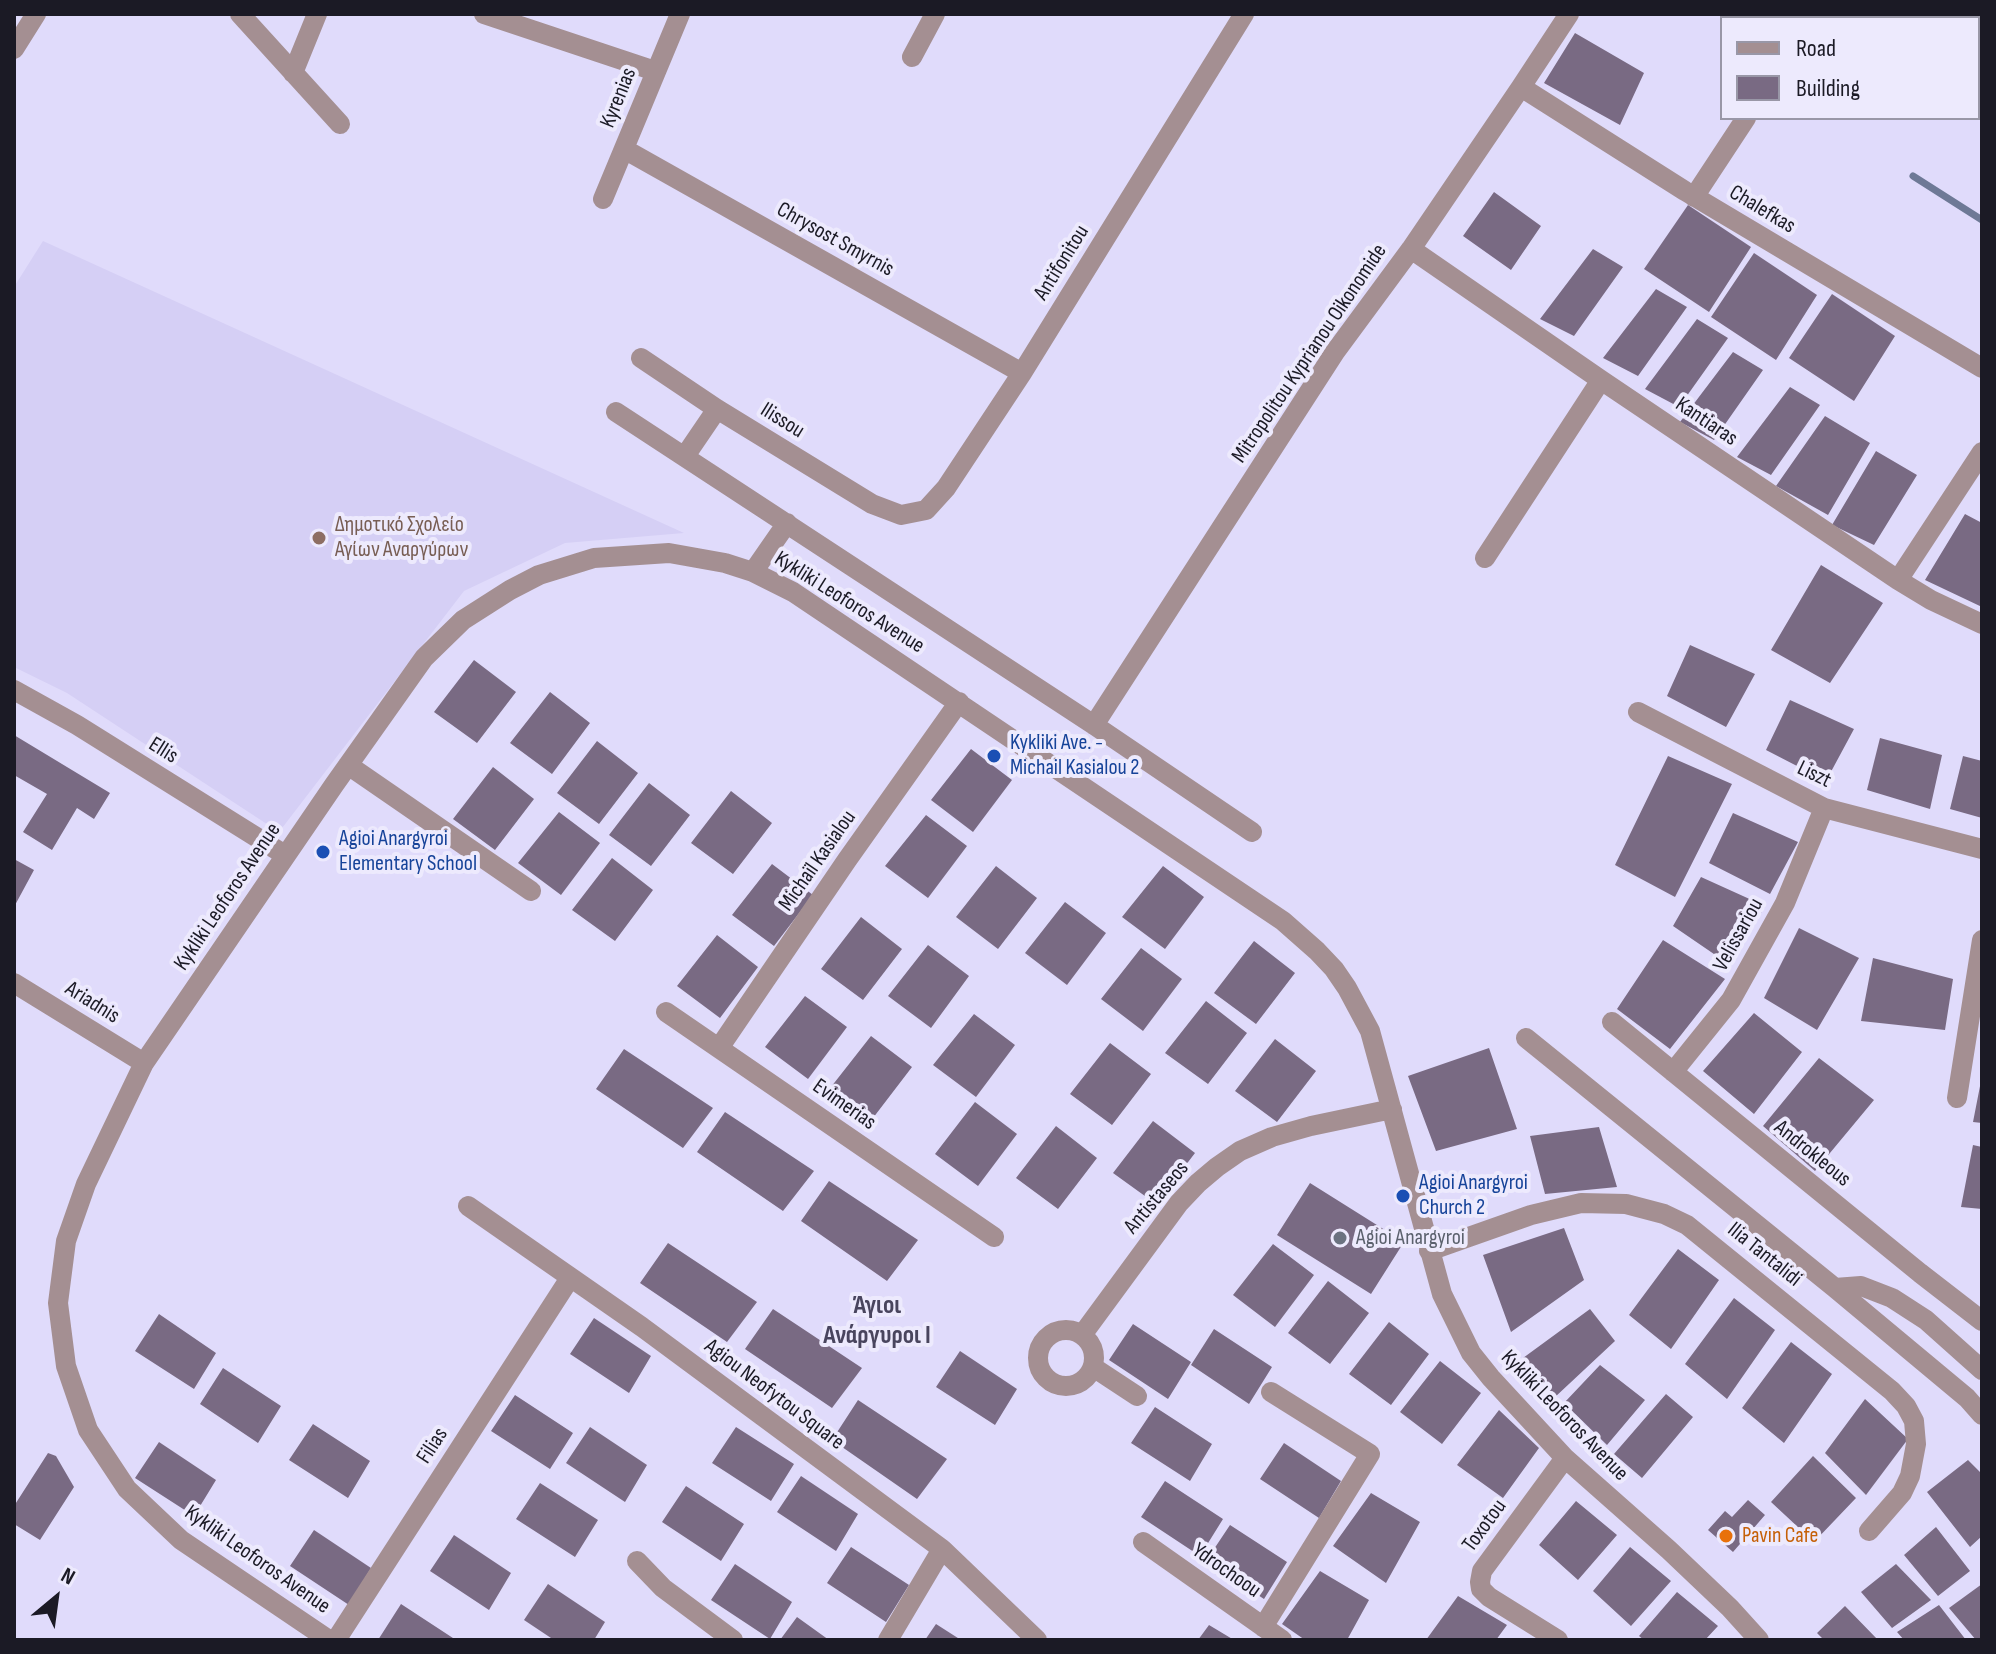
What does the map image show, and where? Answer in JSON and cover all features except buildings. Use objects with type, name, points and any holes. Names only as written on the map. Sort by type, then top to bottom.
[{"type":"street","points":[[14,49],[36,14]]},
{"type":"street","points":[[240,14],[340,124]]},
{"type":"street","points":[[293,73],[317,14]]},
{"type":"street","points":[[484,14],[655,71]]},
{"type":"street","name":"Kyrenias","points":[[603,199],[680,14]]},
{"type":"street","points":[[912,57],[935,14]]},
{"type":"street","name":"Antifonitou","points":[[901,515],[926,510],[946,488],[1022,373],[1244,14]]},
{"type":"street","name":"Mitropolitou Kyprianou Oikonomide","points":[[1094,725],[1335,352],[1411,249],[1569,14]]},
{"type":"street","name":"Chalefkas","points":[[1521,87],[1694,197],[1982,368]]},
{"type":"street","points":[[1694,197],[1745,120]]},
{"type":"street","name":"Chrysost Smyrnis","points":[[624,149],[1022,373]]},
{"type":"street","name":"Kantiaras","points":[[1411,249],[1898,580],[1931,600],[1982,624]]},
{"type":"street","name":"Ilissou","points":[[641,358],[717,409],[872,504],[901,515]]},
{"type":"street","points":[[1485,558],[1601,380]]},
{"type":"street","points":[[685,456],[717,409]]},
{"type":"street","points":[[616,412],[1252,832]]},
{"type":"street","points":[[1898,580],[1982,452]]},
{"type":"street","points":[[753,572],[787,523]]},
{"type":"street","name":"Kykliki Leoforos Avenue","points":[[329,1640],[181,1540],[127,1489],[88,1430],[66,1366],[58,1303],[66,1241],[86,1184],[144,1063],[424,658],[463,620],[539,575],[594,558],[669,553],[725,563],[753,572],[793,592],[1302,936],[1334,969],[1370,1031],[1442,1294],[1471,1353],[1565,1458],[1669,1550],[1759,1640]]},
{"type":"street","name":"Ellis","points":[[14,690],[77,725],[285,855]]},
{"type":"street","name":"Michaïl Kasialou","points":[[719,1048],[959,702]]},
{"type":"street","name":"Liszt","points":[[1638,712],[1824,808],[1982,849]]},
{"type":"street","points":[[348,765],[531,891]]},
{"type":"street","name":"Velissariou","points":[[1673,1072],[1731,1000],[1785,903],[1824,808]]},
{"type":"street","points":[[1957,1098],[1982,940]]},
{"type":"street","name":"Ariadnis","points":[[14,983],[144,1063]]},
{"type":"street","name":"Evimerias","points":[[666,1012],[994,1237]]},
{"type":"street","name":"Androkleous","points":[[1612,1022],[1982,1321]]},
{"type":"street","points":[[1526,1038],[1835,1288],[1967,1398],[1982,1415]]},
{"type":"street","name":"Antistaseos","points":[[1082,1335],[1179,1203],[1217,1167],[1240,1151],[1272,1137],[1392,1109]]},
{"type":"street","name":"Ilia Tantalidi","points":[[1429,1251],[1531,1215],[1581,1203],[1626,1204],[1664,1214],[1687,1225],[1892,1391],[1906,1406],[1914,1421],[1916,1444],[1910,1476],[1902,1493],[1869,1531]]},
{"type":"street","name":"Agiou Neofytou Square","points":[[468,1206],[642,1327],[942,1549],[1037,1640]]},
{"type":"street","points":[[1892,1298],[1920,1273]]},
{"type":"street","name":"Filias","points":[[336,1640],[570,1278]]},
{"type":"street","points":[[1835,1288],[1861,1286],[1892,1298],[1926,1320],[1982,1370]]},
{"type":"street","points":[[1073,1330],[1089,1341],[1095,1358],[1093,1367],[1081,1383],[1061,1386],[1051,1382],[1039,1367],[1040,1347],[1053,1332],[1073,1330]]},
{"type":"street","points":[[1093,1367],[1137,1396]]},
{"type":"street","points":[[1263,1627],[1370,1454],[1271,1392]]},
{"type":"street","name":"Toxotou","points":[[1558,1640],[1489,1597],[1481,1589],[1480,1582],[1482,1571],[1565,1458]]},
{"type":"street","name":"Ydrochoou","points":[[1143,1542],[1282,1640]]},
{"type":"street","points":[[888,1640],[942,1549]]},
{"type":"street","points":[[637,1561],[663,1588],[733,1640]]},
{"type":"shaded area","name":"Δημοτικό Σχολείο Αγίων Αναργύρων","points":[[43,241],[684,533],[565,543],[464,591],[279,832],[67,693],[14,667],[14,287]]},
{"type":"waterway","points":[[1913,176],[1982,220]]},
{"type":"place","name":"Δημοτικό Σχολείο Αγίων Αναργύρων","points":[[319,538]]},
{"type":"place","name":"Kykliki Ave. - Michail Kasialou 2","points":[[994,756]]},
{"type":"place","name":"Agioi Anargyroi Elementary School","points":[[323,852]]},
{"type":"place","name":"Agioi Anargyroi Church 2","points":[[1403,1196]]},
{"type":"place","name":"Agioi Anargyroi","points":[[1340,1238]]},
{"type":"place","name":"Pavin Cafe","points":[[1726,1536]]},
{"type":"district","name":"Άγιοι Ανάργυροι Ι","points":[[877,1321]]}]
